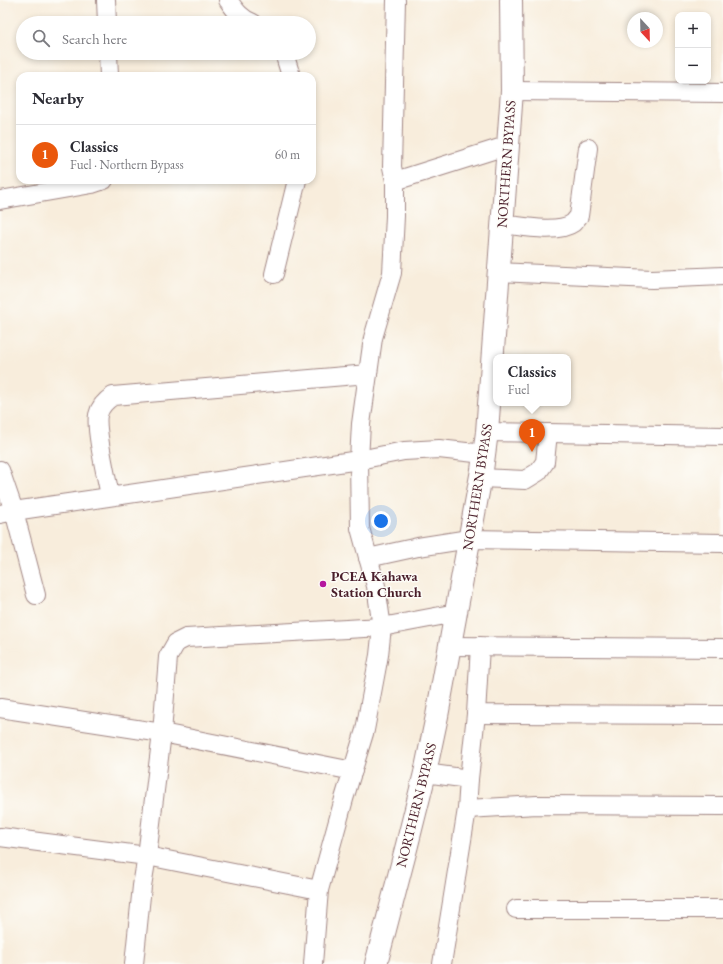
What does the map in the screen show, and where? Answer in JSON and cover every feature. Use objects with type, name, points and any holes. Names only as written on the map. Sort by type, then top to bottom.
[{"type":"main road","name":"NORTHERN BYPASS","points":[[380,963],[425,773],[456,613],[487,432],[512,92],[511,0]]},
{"type":"street","points":[[106,0],[107,16]]},
{"type":"street","points":[[228,0],[241,16]]},
{"type":"street","points":[[313,964],[320,890],[344,799],[365,730],[379,655],[382,627],[376,586],[360,528],[359,460],[361,424],[373,338],[392,273],[395,216],[395,181],[392,167],[396,0]]},
{"type":"street","points":[[108,60],[109,72]]},
{"type":"street","points":[[286,60],[290,72]]},
{"type":"street","points":[[512,92],[723,93]]},
{"type":"street","points":[[395,181],[508,145]]},
{"type":"street","points":[[502,224],[552,229],[564,227],[573,223],[579,216],[588,148]]},
{"type":"street","points":[[0,200],[92,184]]},
{"type":"street","points":[[274,274],[296,184]]},
{"type":"street","points":[[498,272],[652,279],[723,276]]},
{"type":"street","points":[[110,496],[99,435],[98,417],[101,407],[113,396],[368,374]]},
{"type":"street","points":[[487,432],[723,436]]},
{"type":"street","points":[[480,478],[525,480],[538,472],[545,462],[548,433]]},
{"type":"street","points":[[7,513],[110,496],[359,460],[404,451],[439,448],[484,454]]},
{"type":"street","points":[[0,470],[7,513],[36,595]]},
{"type":"street","points":[[368,558],[418,547],[469,539],[723,543]]},
{"type":"street","points":[[134,964],[142,886],[162,733],[168,657],[176,644],[186,638],[382,627],[456,613]]},
{"type":"street","points":[[450,646],[723,648]]},
{"type":"street","points":[[442,964],[468,809],[469,779],[476,714],[480,646]]},
{"type":"street","points":[[0,708],[162,733],[353,771]]},
{"type":"street","points":[[476,714],[723,715]]},
{"type":"street","points":[[425,773],[469,779]]},
{"type":"street","points":[[468,809],[537,806],[723,806]]},
{"type":"street","points":[[0,837],[147,856],[320,890]]},
{"type":"street","points":[[516,909],[723,909]]},
{"type":"place","name":"Classics","points":[[532,452]]},
{"type":"place","name":"PCEA Kahawa Station Church","points":[[323,584]]}]
